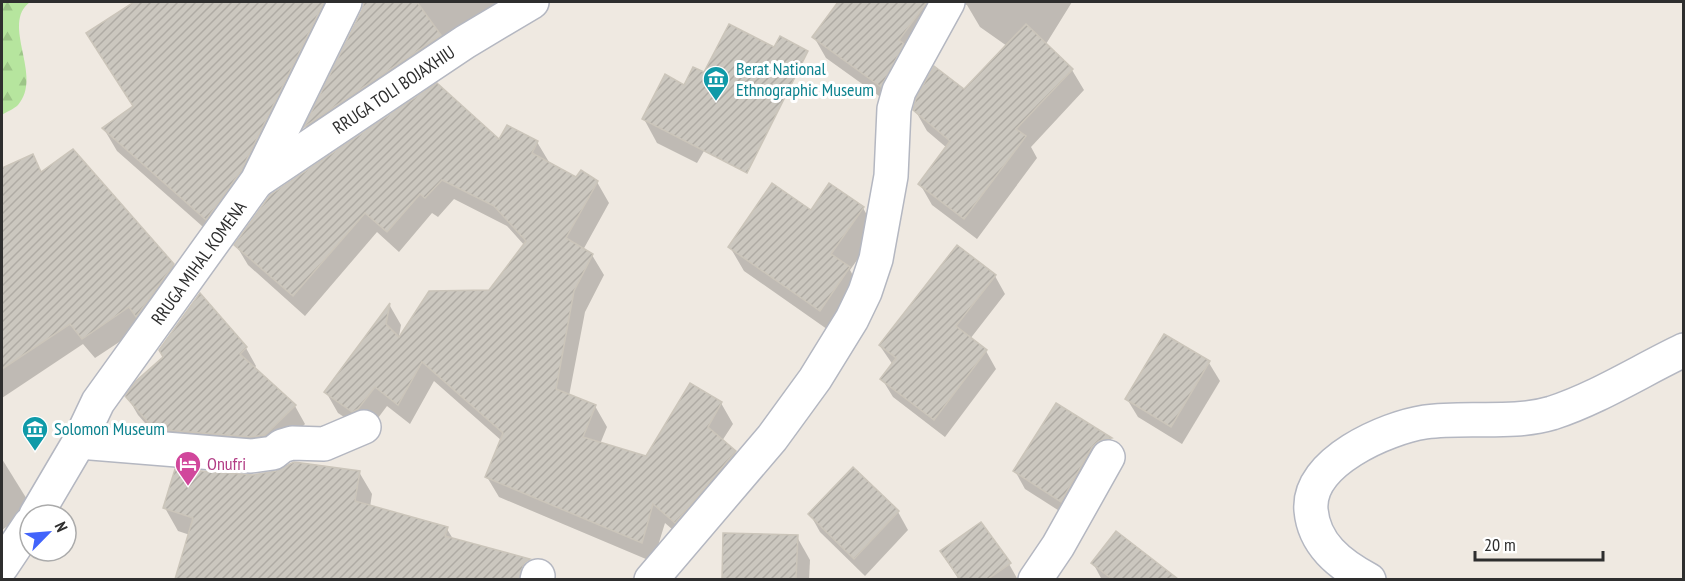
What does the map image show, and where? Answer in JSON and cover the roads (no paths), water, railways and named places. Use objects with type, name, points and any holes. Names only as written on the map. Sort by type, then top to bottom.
[{"type":"street","name":"RRUGA MIHAL KOMENA","points":[[43,503],[79,442],[98,402],[257,181],[345,2]]},
{"type":"street","name":"RRUGA TOLI BOJAXHIU","points":[[257,181],[465,42],[532,2]]},
{"type":"street","points":[[651,579],[772,438],[815,379],[852,319],[865,292],[876,259],[891,176],[894,109],[899,91],[948,2]]},
{"type":"street","points":[[1368,579],[1337,560],[1321,543],[1312,524],[1310,504],[1314,488],[1322,473],[1338,460],[1363,444],[1423,423],[1550,414],[1581,402],[1683,350]]},
{"type":"street","points":[[79,442],[250,456],[273,453],[282,446],[292,444],[324,444],[364,427]]},
{"type":"street","points":[[1035,579],[1058,546],[1108,457]]},
{"type":"street","points":[[2,566],[18,542]]},
{"type":"place","name":"Berat National Ethnographic Museum","points":[[716,102]]},
{"type":"place","name":"Solomon Museum","points":[[35,452]]},
{"type":"place","name":"Onufri","points":[[188,487]]}]
